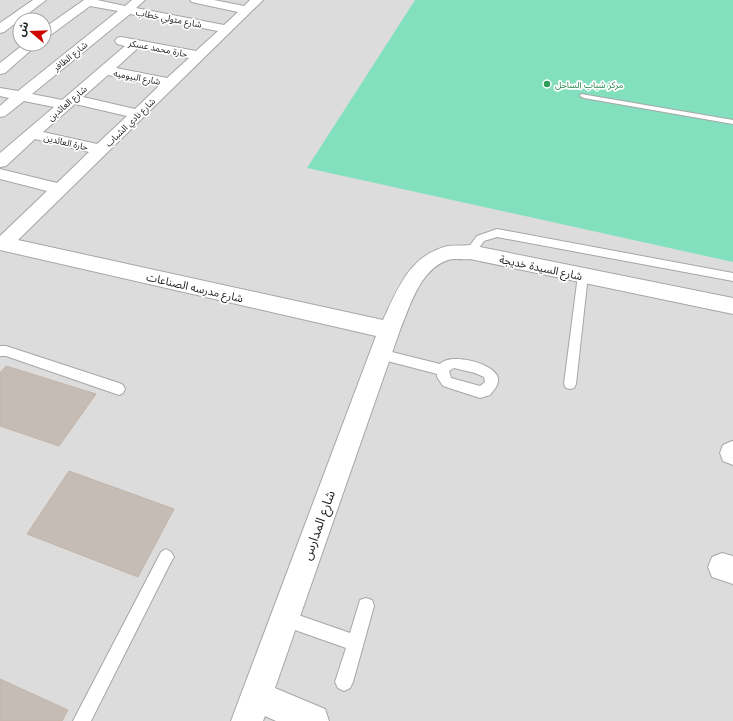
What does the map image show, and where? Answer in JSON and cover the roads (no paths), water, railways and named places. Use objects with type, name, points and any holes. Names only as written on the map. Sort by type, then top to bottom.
[{"type":"street","name":"شارع الظافر","points":[[0,113],[139,0]]},
{"type":"street","points":[[196,0],[252,5]]},
{"type":"street","points":[[22,1],[38,1]]},
{"type":"street","points":[[0,28],[38,1]]},
{"type":"street","name":"شارع متولي خطاب","points":[[90,1],[227,29]]},
{"type":"street","points":[[52,28],[90,1]]},
{"type":"street","name":"شارع نادي الشباب","points":[[1,243],[60,189],[252,5]]},
{"type":"street","name":"حارة محمد عسكر","points":[[118,41],[199,56]]},
{"type":"street","name":"شارع العائدين","points":[[0,162],[135,44]]},
{"type":"street","points":[[0,70],[22,52]]},
{"type":"street","name":"شارع البيوميه","points":[[105,70],[170,83]]},
{"type":"street","points":[[0,92],[137,114]]},
{"type":"street","name":"حارة العائدين","points":[[32,134],[100,150]]},
{"type":"street","points":[[0,174],[60,189]]},
{"type":"street","name":"شارع مدرسه الصناعات","points":[[1,243],[385,342]]},
{"type":"street","name":"شارع السيدة خديجة","points":[[385,342],[416,274],[432,259],[448,253],[470,252],[733,306]]},
{"type":"street","name":"شارع المدارس","points":[[251,709],[385,342]]},
{"type":"street","points":[[251,709],[313,721]]},
{"type":"lane","points":[[584,96],[733,122]]},
{"type":"lane","points":[[470,252],[485,234],[497,233],[733,277]]},
{"type":"lane","points":[[570,384],[583,275]]},
{"type":"lane","points":[[385,342],[443,370]]},
{"type":"lane","points":[[0,351],[6,351],[119,389]]},
{"type":"lane","points":[[82,721],[166,557]]},
{"type":"lane","points":[[344,682],[366,606]]},
{"type":"lane","points":[[284,618],[356,643]]},
{"type":"place","name":"مركز شباب الساحل","points":[[547,84]]}]
